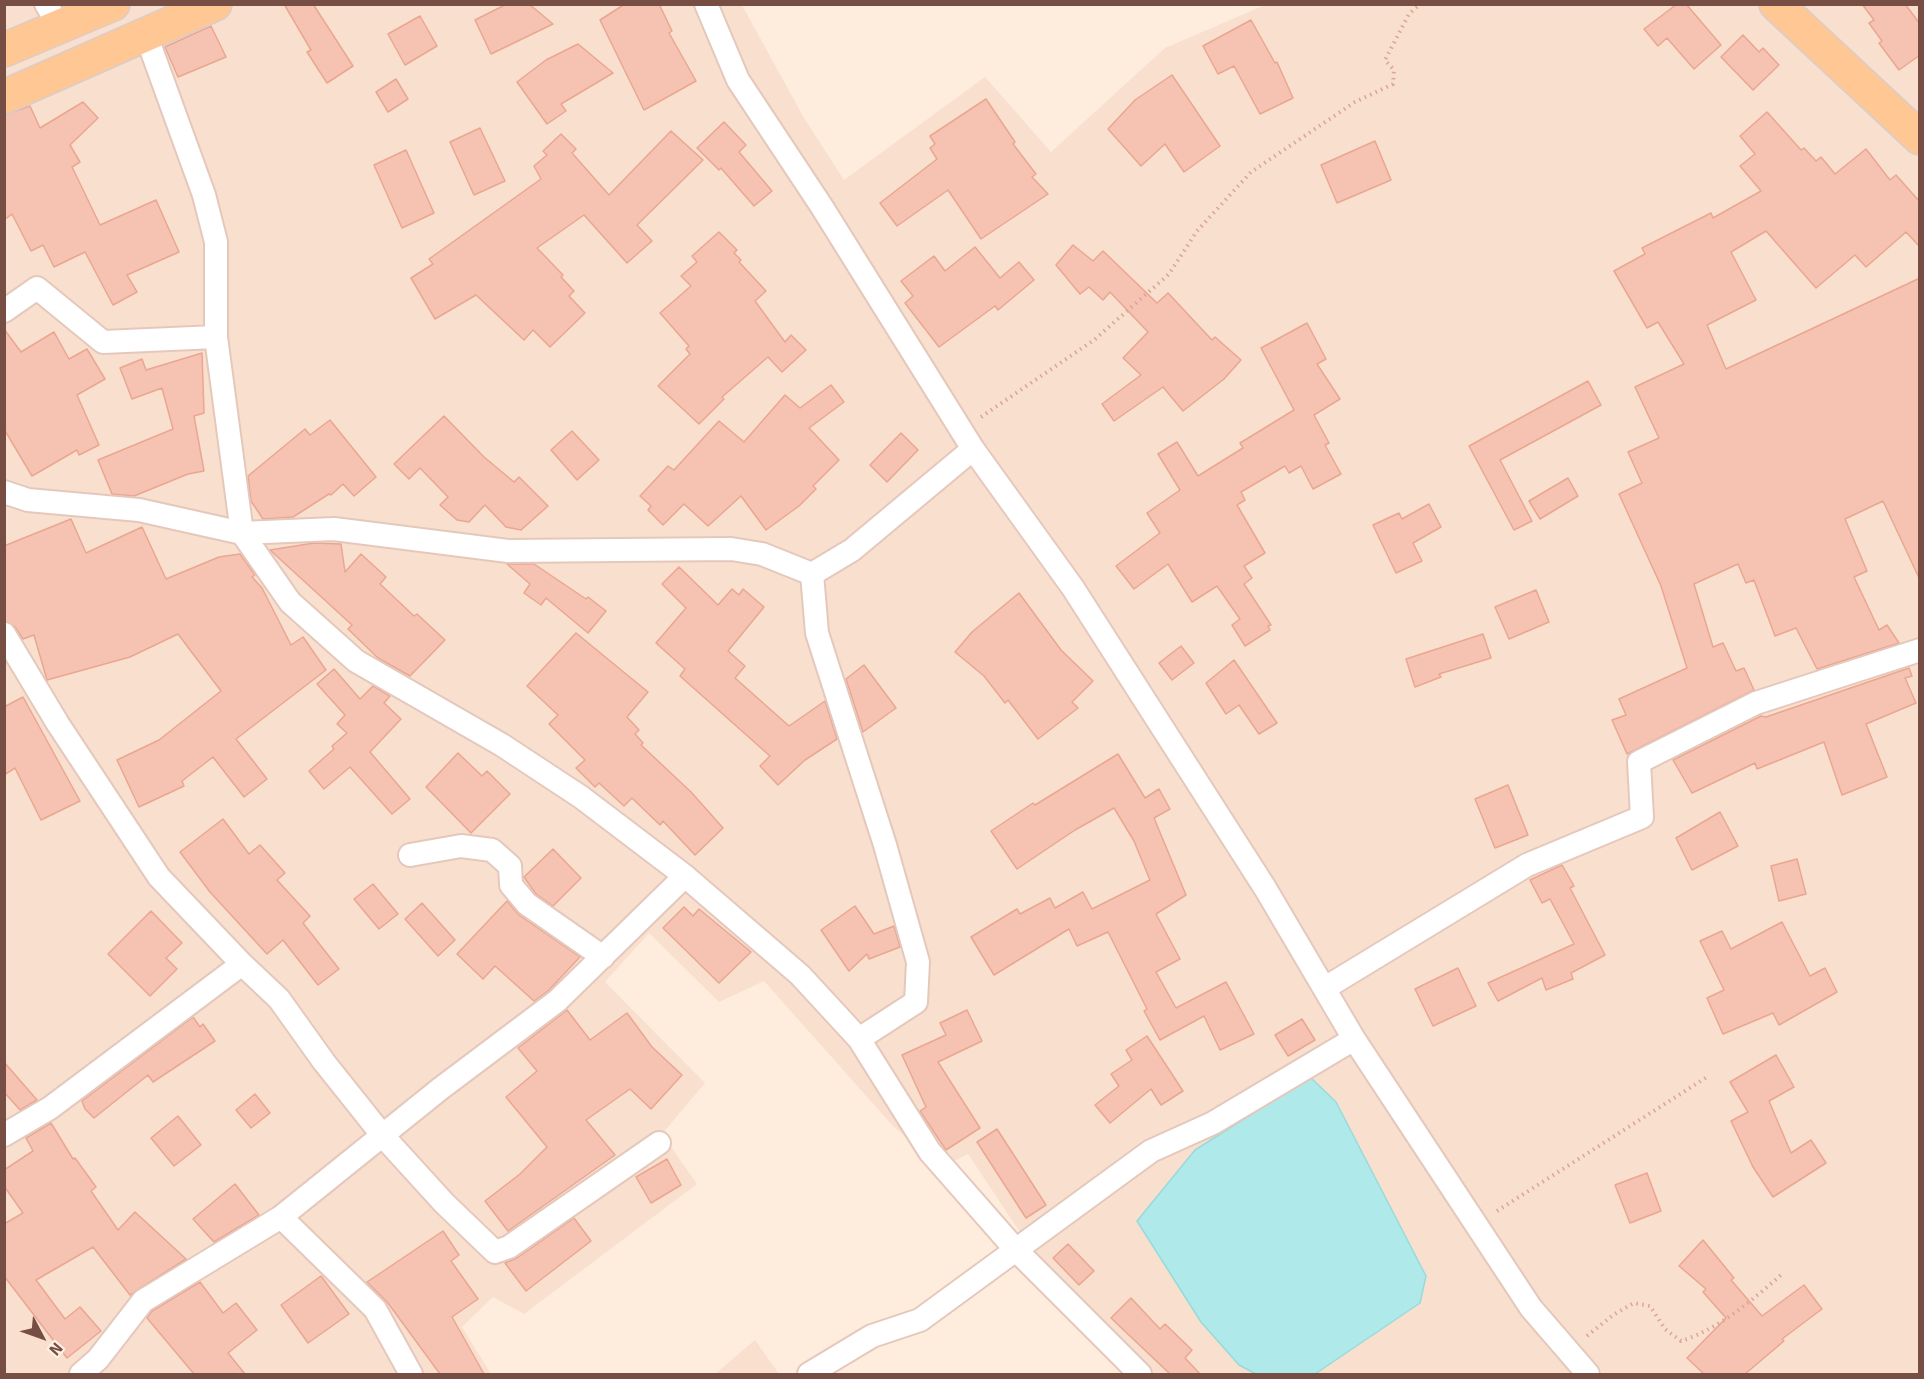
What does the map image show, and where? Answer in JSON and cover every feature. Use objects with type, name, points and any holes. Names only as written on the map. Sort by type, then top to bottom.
[{"type":"main road","points":[[4,50],[53,15],[113,4]]},
{"type":"main road","points":[[4,97],[215,4]]},
{"type":"main road","points":[[1776,4],[1920,138]]},
{"type":"street","points":[[706,4],[738,80],[822,207],[973,449],[1073,588],[1265,888],[1354,1039],[1531,1308],[1588,1374]]},
{"type":"street","points":[[146,35],[204,195],[216,242],[216,337],[242,533],[291,602],[356,661],[522,758],[581,796],[685,876],[800,975],[860,1039],[930,1152],[1017,1250],[1140,1374]]},
{"type":"street","points":[[4,311],[37,288],[103,342],[216,337]]},
{"type":"street","points":[[813,574],[852,550],[973,449]]},
{"type":"street","points":[[4,492],[28,501],[139,510],[242,533],[334,529],[508,551],[731,549],[762,554],[813,574]]},
{"type":"street","points":[[813,574],[817,633],[885,845],[918,962],[916,1002],[860,1039]]},
{"type":"street","points":[[4,634],[58,724],[159,877],[242,964],[279,999],[324,1062],[383,1136],[444,1203],[495,1252],[509,1247],[659,1143]]},
{"type":"street","points":[[1325,988],[1527,865],[1642,818],[1640,762],[1756,703],[1920,650]]},
{"type":"street","points":[[410,855],[461,846],[492,850],[510,866],[511,885],[527,904],[603,957]]},
{"type":"street","points":[[81,1374],[98,1359],[143,1301],[281,1217],[557,1000],[685,876]]},
{"type":"street","points":[[4,1135],[50,1108],[242,964]]},
{"type":"street","points":[[808,1374],[872,1336],[920,1320],[1151,1151],[1213,1123],[1354,1039]]},
{"type":"street","points":[[281,1217],[375,1309],[411,1374]]},
{"type":"path","points":[[961,430],[1094,340],[1119,318],[1169,273],[1197,231],[1251,172],[1355,102],[1393,84],[1394,70],[1385,60],[1409,14],[1420,4]]},
{"type":"path","points":[[1476,1225],[1707,1077]]},
{"type":"path","points":[[1568,1352],[1613,1315],[1634,1303],[1650,1306],[1665,1329],[1682,1341],[1702,1334],[1752,1300],[1781,1275]]},
{"type":"shaded area","points":[[5,5],[742,5],[804,118],[844,180],[985,77],[1051,152],[1165,48],[1265,5],[1919,5],[1919,1374],[1315,1374],[1420,1303],[1426,1276],[1336,1102],[1310,1077],[1239,1365],[1256,1374],[1134,1374],[1057,1288],[968,1154],[940,1168],[892,1125],[764,981],[719,1002],[649,933],[605,982],[705,1083],[662,1134],[697,1184],[524,1314],[493,1297],[462,1327],[491,1374],[5,1374]]},
{"type":"shaded area","points":[[755,1340],[779,1374],[715,1374]]},
{"type":"water","points":[[1310,1077],[1336,1102],[1426,1276],[1420,1303],[1315,1374],[1256,1374],[1239,1365],[1201,1322],[1137,1221],[1195,1150]]},
{"type":"building","points":[[284,4],[313,4],[353,66],[327,83],[307,52],[311,50]]},
{"type":"building","points":[[507,4],[529,4],[553,24],[491,54],[475,20]]},
{"type":"building","points":[[625,4],[659,4],[672,31],[669,33],[696,81],[644,110],[600,20]]},
{"type":"building","points":[[1677,4],[1686,4],[1721,45],[1694,69],[1667,38],[1658,46],[1644,29]]},
{"type":"building","points":[[1862,4],[1905,4],[1920,24],[1920,55],[1899,70],[1879,43],[1882,41],[1869,23],[1874,20]]},
{"type":"building","points":[[420,16],[437,46],[405,65],[388,34]]},
{"type":"building","points":[[1251,20],[1275,63],[1277,62],[1293,98],[1260,114],[1234,66],[1218,74],[1203,46]]},
{"type":"building","points":[[211,26],[226,57],[178,77],[165,47]]},
{"type":"building","points":[[1743,35],[1759,52],[1763,48],[1779,65],[1753,90],[1721,57]]},
{"type":"building","points":[[578,44],[613,73],[561,104],[566,111],[547,124],[517,82],[546,60]]},
{"type":"building","points":[[1172,75],[1220,146],[1184,172],[1165,144],[1141,166],[1108,129],[1135,100]]},
{"type":"building","points":[[396,79],[408,99],[388,112],[376,92]]},
{"type":"building","points":[[986,99],[1015,142],[1013,144],[1036,174],[1032,177],[1048,194],[981,239],[948,190],[897,226],[880,203],[937,159],[930,148],[935,144],[930,136]]},
{"type":"building","points":[[83,102],[98,118],[70,145],[80,162],[72,167],[100,225],[156,200],[179,252],[127,275],[137,292],[113,305],[85,252],[54,267],[43,245],[31,251],[12,214],[4,220],[4,115],[30,106],[40,128]]},
{"type":"building","points":[[1767,112],[1801,150],[1804,148],[1816,161],[1821,157],[1835,174],[1866,149],[1890,180],[1896,175],[1920,202],[1920,247],[1906,232],[1866,267],[1855,255],[1816,288],[1766,231],[1731,252],[1756,300],[1707,325],[1726,369],[1920,278],[1920,580],[1883,501],[1845,519],[1867,571],[1854,577],[1879,630],[1887,625],[1899,643],[1817,669],[1796,628],[1775,636],[1754,580],[1746,583],[1738,564],[1694,584],[1713,647],[1723,643],[1736,671],[1744,668],[1754,690],[1627,754],[1612,720],[1626,715],[1619,699],[1687,668],[1661,586],[1619,494],[1642,483],[1628,452],[1659,438],[1635,387],[1684,364],[1658,322],[1647,328],[1614,271],[1645,254],[1642,248],[1711,213],[1713,218],[1761,191],[1740,166],[1755,154],[1740,136]]},
{"type":"building","points":[[724,122],[746,145],[739,152],[772,191],[754,206],[721,168],[719,170],[697,148]]},
{"type":"building","points":[[480,128],[505,181],[474,195],[450,142]]},
{"type":"building","points":[[671,131],[703,160],[637,225],[652,241],[627,263],[584,215],[537,248],[563,275],[561,277],[574,291],[569,296],[585,313],[550,347],[533,330],[524,340],[476,295],[435,319],[411,278],[433,264],[429,259],[541,179],[534,166],[547,155],[543,151],[561,134],[576,149],[572,153],[609,195]]},
{"type":"building","points":[[1375,141],[1391,180],[1337,203],[1321,165]]},
{"type":"building","points":[[406,150],[434,213],[402,228],[374,165]]},
{"type":"building","points":[[719,232],[737,250],[734,253],[741,260],[739,262],[766,291],[755,301],[785,342],[791,335],[806,350],[782,372],[768,357],[722,397],[724,399],[699,424],[658,386],[690,354],[686,349],[689,346],[660,313],[691,286],[681,276],[697,262],[692,256]]},
{"type":"building","points":[[1073,245],[1093,261],[1103,251],[1157,303],[1168,293],[1212,340],[1215,337],[1241,360],[1224,379],[1183,411],[1163,387],[1114,421],[1102,404],[1141,375],[1123,358],[1148,332],[1110,292],[1103,300],[1089,287],[1080,294],[1056,265]]},
{"type":"building","points":[[975,247],[1000,278],[1019,262],[1034,280],[998,310],[995,306],[939,347],[905,303],[913,296],[901,281],[934,256],[945,271]]},
{"type":"building","points":[[1307,323],[1326,359],[1317,364],[1340,399],[1314,415],[1329,443],[1325,445],[1341,474],[1313,489],[1301,466],[1289,473],[1285,466],[1241,492],[1245,500],[1237,505],[1265,553],[1244,566],[1252,578],[1244,584],[1271,625],[1268,626],[1270,630],[1245,646],[1232,625],[1240,619],[1217,586],[1192,602],[1168,564],[1134,589],[1116,566],[1160,533],[1147,513],[1180,490],[1158,454],[1177,442],[1198,476],[1243,448],[1240,443],[1294,410],[1261,348]]},
{"type":"building","points":[[4,329],[21,352],[54,332],[69,359],[87,349],[105,379],[77,395],[99,445],[79,455],[77,450],[32,476],[4,429]]},
{"type":"building","points":[[202,353],[204,413],[194,416],[204,471],[188,474],[134,496],[112,494],[98,460],[173,429],[162,388],[132,399],[120,368],[142,359],[146,370]]},
{"type":"building","points":[[1588,381],[1601,405],[1500,460],[1532,521],[1514,530],[1469,446]]},
{"type":"building","points":[[831,385],[844,402],[809,428],[839,460],[813,486],[816,489],[799,506],[766,530],[741,496],[708,526],[684,504],[663,525],[648,510],[651,506],[640,496],[668,466],[674,470],[719,421],[744,442],[785,395],[800,408]]},
{"type":"building","points":[[444,416],[484,457],[514,482],[519,477],[548,506],[521,530],[506,527],[485,505],[469,522],[457,520],[440,505],[448,497],[420,468],[409,479],[394,464]]},
{"type":"building","points":[[330,420],[376,477],[354,496],[343,484],[331,495],[329,494],[293,517],[263,519],[251,501],[248,476],[305,429],[310,435]]},
{"type":"building","points":[[572,431],[599,460],[577,480],[551,450]]},
{"type":"building","points":[[901,433],[918,450],[887,482],[870,465]]},
{"type":"building","points":[[1568,478],[1578,496],[1540,519],[1529,501]]},
{"type":"building","points":[[1429,504],[1441,527],[1413,543],[1422,561],[1396,573],[1373,525],[1399,513],[1402,519]]},
{"type":"building","points":[[71,519],[86,553],[142,527],[166,579],[219,557],[240,554],[255,575],[252,577],[262,588],[291,645],[303,637],[326,670],[236,739],[267,779],[244,797],[213,757],[182,781],[184,786],[139,807],[117,760],[159,740],[221,691],[178,634],[130,657],[47,680],[34,635],[23,639],[15,627],[4,621],[4,546]]},
{"type":"building","points":[[314,543],[341,544],[345,572],[361,554],[386,577],[380,584],[414,616],[417,614],[445,640],[410,676],[378,658],[348,629],[352,625],[270,550]]},
{"type":"building","points":[[507,564],[534,564],[586,599],[588,597],[606,611],[588,633],[546,598],[541,605],[524,593],[530,584]]},
{"type":"building","points":[[679,567],[718,605],[732,589],[739,595],[743,589],[764,607],[728,651],[745,666],[735,678],[789,726],[825,701],[837,739],[805,760],[778,785],[760,766],[770,756],[680,676],[685,669],[656,643],[686,608],[662,584]]},
{"type":"building","points":[[1536,590],[1549,622],[1509,639],[1495,607]]},
{"type":"building","points":[[1019,593],[1061,650],[1093,681],[1072,702],[1078,708],[1038,739],[1008,700],[1005,703],[984,676],[955,652],[972,632]]},
{"type":"building","points":[[576,633],[648,692],[627,717],[639,730],[635,734],[643,743],[641,745],[691,792],[723,828],[695,855],[663,821],[660,825],[632,798],[624,806],[599,783],[595,787],[576,768],[585,760],[549,724],[558,715],[527,686]]},
{"type":"building","points":[[1483,634],[1491,658],[1439,674],[1441,677],[1415,687],[1406,659]]},
{"type":"building","points":[[1181,646],[1194,663],[1172,680],[1159,663]]},
{"type":"building","points":[[1234,660],[1277,723],[1259,734],[1239,705],[1226,714],[1206,683]]},
{"type":"building","points":[[864,665],[896,708],[863,732],[846,679]]},
{"type":"building","points":[[1909,668],[1912,676],[1905,678],[1916,703],[1866,724],[1887,777],[1842,795],[1824,742],[1757,769],[1755,763],[1692,793],[1673,760],[1761,716],[1766,717]]},
{"type":"building","points":[[334,669],[360,699],[373,686],[390,696],[384,703],[401,719],[370,752],[410,799],[392,814],[350,767],[324,789],[309,771],[334,749],[332,746],[347,733],[337,724],[345,715],[317,684]]},
{"type":"building","points":[[23,697],[80,801],[41,820],[15,768],[4,775],[4,707]]},
{"type":"building","points":[[458,753],[482,776],[487,771],[510,794],[471,833],[426,787]]},
{"type":"building","points":[[1118,754],[1145,798],[1159,789],[1170,809],[1154,818],[1186,895],[1156,914],[1180,959],[1156,972],[1176,1008],[1226,982],[1254,1034],[1220,1050],[1204,1016],[1160,1040],[1144,1011],[1147,1009],[1108,932],[1077,946],[1069,929],[994,975],[971,937],[1017,909],[1020,914],[1050,898],[1055,908],[1083,892],[1092,909],[1150,880],[1134,841],[1114,808],[1075,830],[1017,869],[991,831],[1033,803],[1035,805]]},
{"type":"building","points":[[1508,785],[1528,835],[1495,848],[1475,799]]},
{"type":"building","points":[[1720,812],[1738,846],[1692,870],[1676,838]]},
{"type":"building","points":[[223,819],[249,854],[260,845],[285,873],[277,880],[310,916],[303,923],[339,969],[318,985],[283,940],[267,954],[210,892],[180,852]]},
{"type":"building","points":[[553,849],[581,878],[553,906],[536,894],[524,877]]},
{"type":"building","points":[[1797,859],[1806,894],[1779,901],[1771,866]]},
{"type":"building","points":[[1562,865],[1574,886],[1570,888],[1605,955],[1571,973],[1573,979],[1546,990],[1542,978],[1498,1001],[1488,983],[1574,944],[1550,899],[1542,903],[1530,880]]},
{"type":"building","points":[[373,884],[398,914],[379,929],[354,899]]},
{"type":"building","points":[[507,901],[519,915],[580,957],[548,991],[534,1001],[495,966],[483,979],[457,954]]},
{"type":"building","points":[[422,903],[455,940],[438,956],[405,919]]},
{"type":"building","points":[[855,906],[874,934],[894,926],[900,947],[869,959],[867,954],[849,971],[821,930]]},
{"type":"building","points":[[684,907],[693,916],[699,909],[751,952],[719,983],[663,928]]},
{"type":"building","points":[[151,911],[182,943],[166,958],[177,969],[150,996],[108,954]]},
{"type":"building","points":[[1782,922],[1810,976],[1825,968],[1837,992],[1779,1025],[1773,1013],[1723,1034],[1707,998],[1724,990],[1700,941],[1722,931],[1731,949]]},
{"type":"building","points":[[1458,968],[1476,1006],[1433,1026],[1415,989]]},
{"type":"building","points":[[567,1010],[590,1040],[627,1013],[652,1047],[682,1075],[651,1109],[630,1089],[586,1120],[615,1155],[508,1231],[485,1201],[520,1174],[547,1147],[506,1097],[537,1071],[518,1048]]},
{"type":"building","points":[[967,1010],[982,1041],[938,1062],[980,1128],[946,1150],[920,1111],[926,1107],[902,1055],[946,1035],[940,1023]]},
{"type":"building","points":[[193,1017],[200,1027],[203,1024],[215,1041],[153,1082],[148,1075],[94,1118],[85,1109],[82,1101]]},
{"type":"building","points":[[1302,1019],[1315,1040],[1288,1056],[1275,1035]]},
{"type":"building","points":[[1147,1036],[1183,1091],[1161,1105],[1151,1089],[1110,1123],[1095,1105],[1119,1086],[1111,1074],[1132,1060],[1126,1050]]},
{"type":"building","points":[[1776,1055],[1794,1087],[1769,1101],[1791,1153],[1811,1140],[1826,1163],[1773,1197],[1753,1167],[1731,1121],[1748,1112],[1730,1082]]},
{"type":"building","points":[[4,1062],[37,1100],[20,1110],[4,1092]]},
{"type":"building","points":[[255,1094],[270,1113],[251,1128],[236,1110]]},
{"type":"building","points":[[178,1116],[201,1145],[174,1166],[151,1138]]},
{"type":"building","points":[[51,1123],[73,1159],[75,1158],[96,1187],[91,1191],[118,1230],[135,1212],[186,1259],[130,1295],[93,1247],[36,1280],[65,1319],[80,1307],[101,1331],[67,1358],[4,1276],[4,1224],[23,1213],[4,1186],[4,1170],[33,1151],[26,1138]]},
{"type":"building","points":[[997,1129],[1046,1205],[1026,1218],[977,1142]]},
{"type":"building","points":[[667,1159],[681,1185],[651,1203],[636,1177]]},
{"type":"building","points":[[1647,1173],[1661,1211],[1630,1223],[1615,1185]]},
{"type":"building","points":[[235,1184],[259,1215],[214,1242],[193,1219]]},
{"type":"building","points":[[574,1218],[591,1241],[526,1291],[505,1263],[517,1258]]},
{"type":"building","points":[[443,1231],[459,1255],[451,1261],[478,1299],[452,1317],[484,1374],[440,1374],[388,1303],[367,1282]]},
{"type":"building","points":[[1703,1240],[1734,1278],[1731,1280],[1762,1316],[1804,1285],[1822,1309],[1782,1339],[1784,1341],[1745,1374],[1704,1374],[1687,1358],[1726,1318],[1703,1292],[1706,1289],[1679,1266]]},
{"type":"building","points":[[1068,1244],[1094,1271],[1079,1285],[1053,1258]]},
{"type":"building","points":[[321,1276],[349,1314],[308,1343],[281,1305]]},
{"type":"building","points":[[200,1282],[223,1313],[236,1303],[257,1330],[228,1353],[245,1374],[194,1374],[147,1318],[152,1311]]},
{"type":"building","points":[[1131,1298],[1160,1329],[1165,1324],[1192,1350],[1185,1358],[1200,1374],[1170,1374],[1111,1318]]}]
